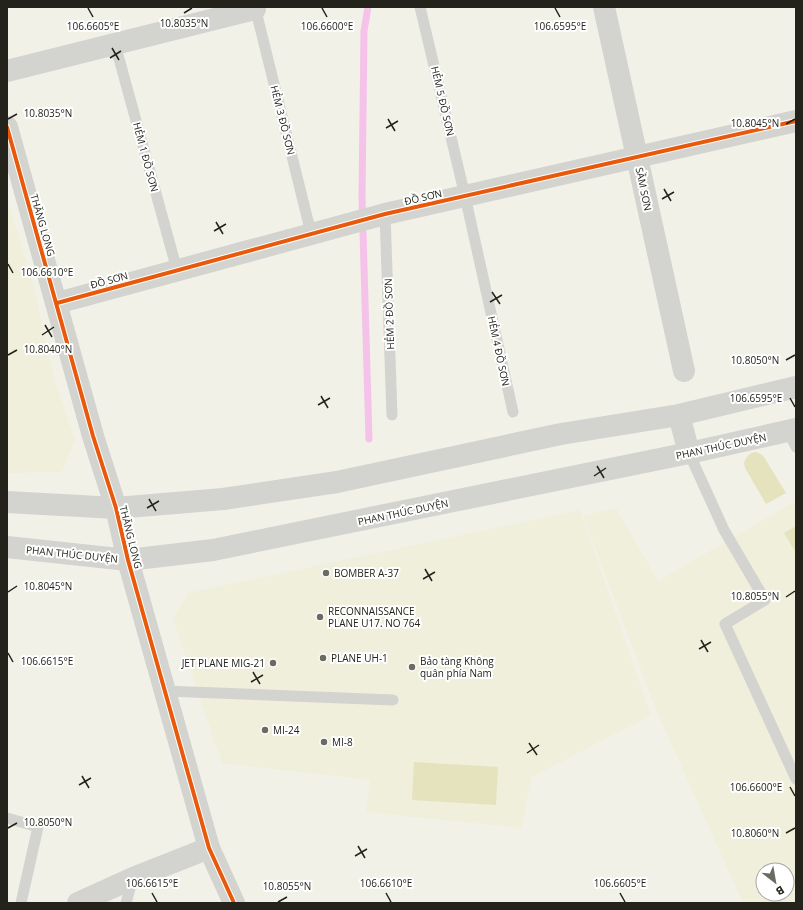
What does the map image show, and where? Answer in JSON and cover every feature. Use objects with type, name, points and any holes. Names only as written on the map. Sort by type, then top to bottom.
[{"type":"street","name":"SẦM SƠN","points":[[604,7],[684,371]]},
{"type":"street","points":[[7,71],[255,8]]},
{"type":"street","name":"ĐỒ SƠN","points":[[57,303],[385,214],[796,121]]},
{"type":"street","name":"THĂNG LONG","points":[[7,127],[93,436],[116,508],[128,560],[209,848],[234,903]]},
{"type":"street","points":[[7,502],[116,508],[222,499],[337,482],[561,434],[678,415],[796,387]]},
{"type":"street","points":[[678,415],[689,453]]},
{"type":"street","name":"PHAN THÚC DUYỆN","points":[[7,548],[128,560],[225,548],[689,453],[793,436]]},
{"type":"street","points":[[78,903],[133,878],[209,848]]},
{"type":"lane","name":"HẺM 5 ĐỒ SƠN","points":[[420,7],[465,196]]},
{"type":"lane","name":"HẺM 3 ĐỒ SƠN","points":[[255,8],[311,234]]},
{"type":"lane","name":"HẺM 1 ĐỒ SƠN","points":[[115,44],[177,270]]},
{"type":"lane","name":"HẺM 4 ĐỒ SƠN","points":[[465,196],[513,412]]},
{"type":"lane","name":"HẺM 2 ĐỒ SƠN","points":[[385,214],[392,415]]},
{"type":"lane","points":[[689,453],[724,530],[765,600],[725,624],[796,779]]},
{"type":"lane","points":[[165,691],[393,700]]},
{"type":"lane","points":[[7,818],[38,827],[21,903]]},
{"type":"lane","points":[[126,903],[133,878]]},
{"type":"shaded area","points":[[7,199],[33,283],[55,382],[75,440],[62,472],[7,473]]},
{"type":"shaded area","points":[[796,501],[796,903],[743,903],[657,712],[583,516],[616,508],[658,581]]},
{"type":"shaded area","name":"Bảo tàng Không quân phía Nam","points":[[580,510],[651,715],[532,777],[521,828],[366,812],[370,780],[222,763],[173,619],[188,593]]},
{"type":"green space","points":[[756,452],[764,457],[786,493],[766,504],[745,468],[744,463],[751,453]]},
{"type":"green space","points":[[796,526],[796,553],[784,533]]},
{"type":"green space","points":[[414,762],[498,767],[496,805],[412,800]]},
{"type":"waterway","points":[[368,7],[364,31],[362,198],[369,439]]},
{"type":"cycle path","points":[[57,303],[385,214],[796,121]]},
{"type":"cycle path","points":[[7,127],[93,436],[116,508],[128,560],[209,848],[234,903]]},
{"type":"place","name":"BOMBER A-37","points":[[326,573]]},
{"type":"place","name":"RECONNAISSANCE PLANE U17. NO 764","points":[[320,617]]},
{"type":"place","name":"PLANE UH-1","points":[[323,658]]},
{"type":"place","name":"JET PLANE MIG-21","points":[[273,663]]},
{"type":"place","name":"Bảo tàng Không quân phía Nam","points":[[412,667]]},
{"type":"place","name":"MI-24","points":[[265,730]]},
{"type":"place","name":"MI-8","points":[[324,742]]}]
